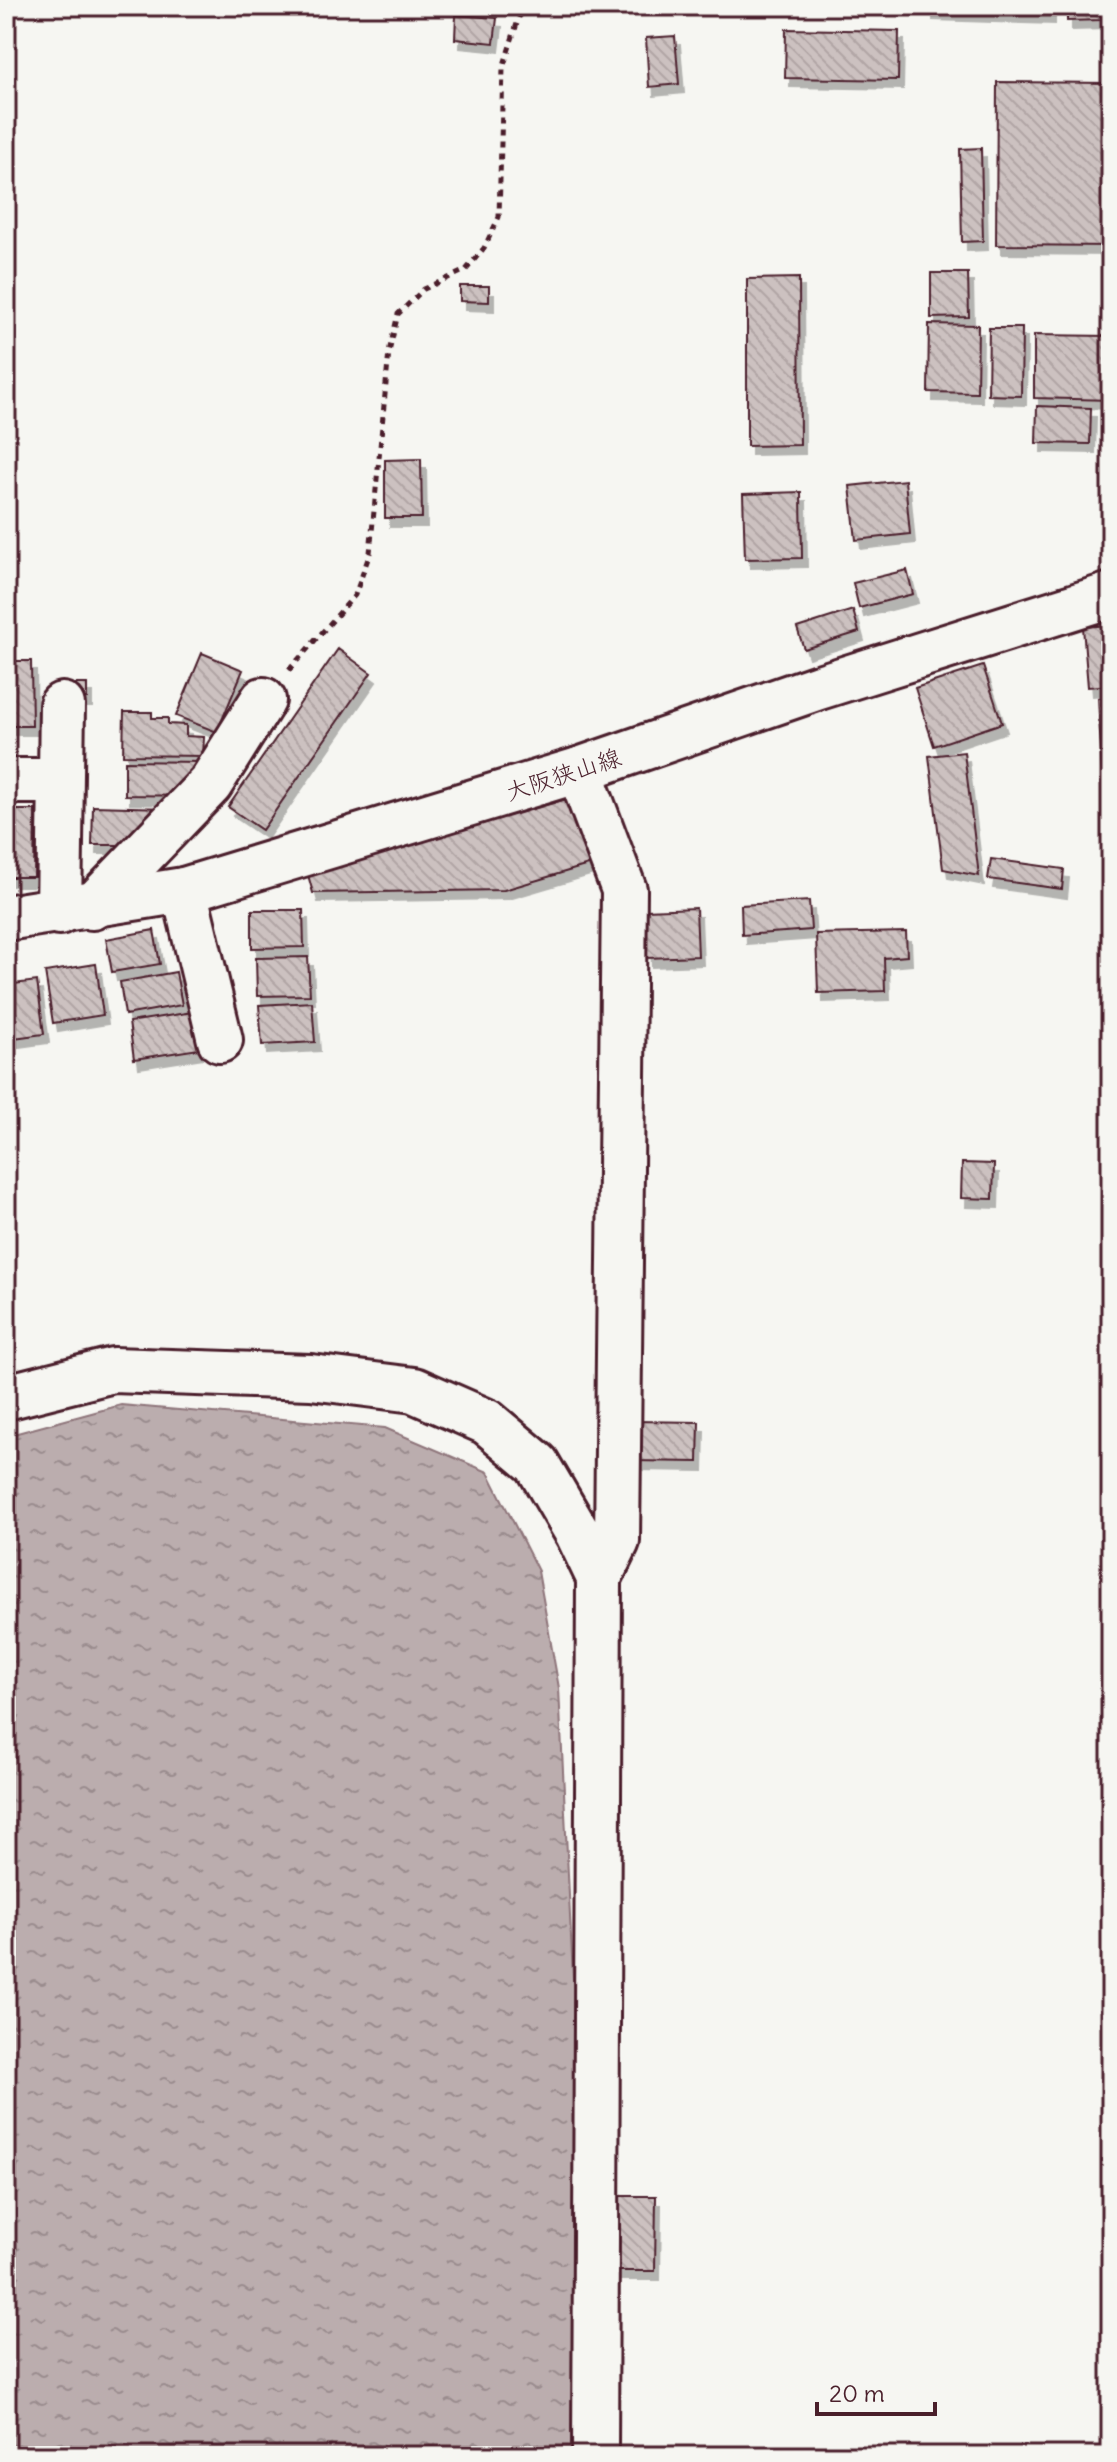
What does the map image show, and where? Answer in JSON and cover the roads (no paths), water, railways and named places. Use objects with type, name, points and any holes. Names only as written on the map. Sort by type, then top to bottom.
[{"type":"street","name":"大阪狭山線","points":[[6,918],[75,910],[184,890],[579,770],[819,687],[1111,595]]},
{"type":"street","points":[[75,910],[210,784],[263,700]]},
{"type":"street","points":[[62,705],[60,781],[75,910]]},
{"type":"street","points":[[579,770],[624,890],[617,1541],[599,1578],[595,2456]]},
{"type":"street","points":[[6,781],[60,781]]},
{"type":"street","points":[[184,890],[220,1040]]},
{"type":"street","points":[[6,1397],[113,1370],[311,1377],[414,1390],[487,1422],[537,1464],[578,1534],[599,1578]]},
{"type":"water","points":[[121,1405],[385,1428],[488,1472],[538,1571],[559,1688],[575,2020],[571,2456],[6,2456],[6,1436]]}]
